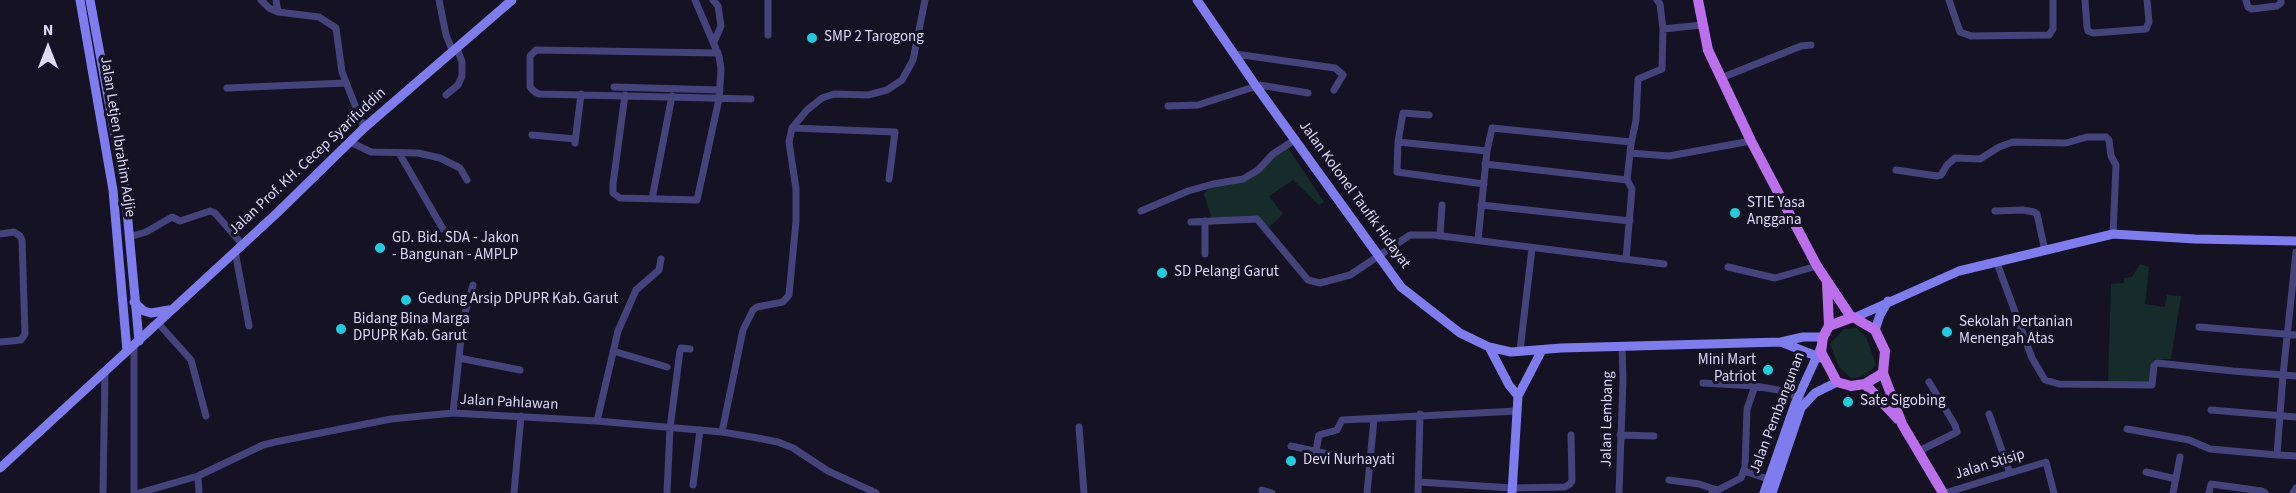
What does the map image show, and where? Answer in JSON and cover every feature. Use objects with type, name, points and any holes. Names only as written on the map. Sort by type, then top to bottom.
[{"type":"main road","name":"Jalan Letjen Ibrahim Adjie","points":[[80,0],[113,190],[134,346]]},
{"type":"main road","name":"Jalan Letjen Ibrahim Adjie","points":[[90,0],[125,189],[134,302],[134,346]]},
{"type":"main road","name":"Jalan Prof. KH. Cecep Syarifuddin","points":[[0,468],[239,248],[364,128],[512,0]]},
{"type":"main road","name":"Jalan Kolonel Taufik Hidayat","points":[[1197,0],[1401,287],[1461,333],[1489,347],[1520,351],[1781,342],[1803,337],[1822,341]]},
{"type":"main road","points":[[1698,0],[1708,50],[1751,141],[1827,282],[1854,317],[1875,330],[1885,351],[1883,373],[1902,424],[1944,493]]},
{"type":"main road","points":[[1829,326],[1959,271],[2113,234],[2195,239],[2296,241]]},
{"type":"main road","points":[[1820,358],[1822,341],[1829,326],[1827,282]]},
{"type":"main road","points":[[1875,330],[1888,301]]},
{"type":"main road","points":[[134,302],[151,314],[173,308]]},
{"type":"main road","points":[[1781,342],[1820,358],[1837,382],[1851,386],[1864,384],[1883,373]]},
{"type":"main road","points":[[1489,347],[1509,385],[1518,396]]},
{"type":"main road","points":[[1512,490],[1518,396],[1542,350]]},
{"type":"main road","name":"Jalan Pembangunan","points":[[1802,399],[1805,386],[1820,358]]},
{"type":"main road","name":"Jalan Pembangunan","points":[[1764,493],[1772,481],[1795,404],[1837,382]]},
{"type":"main road","points":[[1864,384],[1902,424]]},
{"type":"main road","points":[[1805,386],[1815,393]]},
{"type":"main road","name":"Jalan Pembangunan","points":[[1772,481],[1773,493]]},
{"type":"street","points":[[261,0],[269,8],[278,12],[319,17],[336,28],[346,83],[364,128]]},
{"type":"street","points":[[276,0],[278,12]]},
{"type":"street","points":[[439,0],[446,35],[462,62],[462,76],[458,85],[446,95]]},
{"type":"street","points":[[625,95],[613,184],[614,194],[621,198],[695,202],[699,198],[719,94],[721,69],[714,42],[695,0]]},
{"type":"street","points":[[713,0],[718,6],[721,26],[714,42]]},
{"type":"street","points":[[768,0],[768,35]]},
{"type":"street","points":[[722,432],[743,330],[756,308],[783,302],[789,295],[796,220],[796,189],[789,142],[792,128],[807,110],[822,98],[834,94],[868,95],[887,90],[902,80],[913,60],[925,0]]},
{"type":"street","points":[[1626,259],[1632,189],[1627,180],[1631,141],[1636,120],[1638,79],[1662,69],[1663,28],[1660,4],[1657,0]]},
{"type":"street","points":[[1949,0],[1960,32],[1971,36],[2049,35],[2053,29],[2053,0]]},
{"type":"street","points":[[2085,0],[2086,27],[2093,33],[2146,29],[2149,22],[2147,0]]},
{"type":"street","points":[[2246,0],[2249,8],[2255,9],[2277,6],[2281,0]]},
{"type":"street","points":[[1663,28],[1702,25]]},
{"type":"street","points":[[1721,78],[1802,46],[1811,45]]},
{"type":"street","points":[[718,53],[538,50],[531,53],[530,87],[535,92],[581,94],[672,96],[719,94]]},
{"type":"street","points":[[1235,54],[1335,68],[1343,75],[1334,90]]},
{"type":"street","points":[[227,88],[346,83]]},
{"type":"street","points":[[1168,106],[1198,105],[1264,85],[1308,93]]},
{"type":"street","points":[[614,87],[719,94],[751,99]]},
{"type":"street","points":[[532,135],[575,141],[581,94]]},
{"type":"street","points":[[652,199],[672,96]]},
{"type":"street","points":[[1429,115],[1403,113],[1398,141],[1397,172],[1484,184]]},
{"type":"street","points":[[1478,240],[1486,151],[1490,131],[1496,127],[1631,141]]},
{"type":"street","points":[[792,128],[895,132],[889,179]]},
{"type":"street","points":[[1896,170],[1937,176],[1941,175],[1955,158],[1980,159],[2013,141],[2066,143],[2088,137],[2106,137],[2109,140],[2111,156],[2116,165],[2113,234]]},
{"type":"street","points":[[1141,211],[1188,191],[1243,179],[1258,170],[1273,154],[1296,140]]},
{"type":"street","points":[[1398,141],[1486,151]]},
{"type":"street","points":[[1630,153],[1669,156],[1751,141]]},
{"type":"street","points":[[350,142],[371,152],[429,155],[451,162],[460,168],[467,180]]},
{"type":"street","points":[[399,153],[443,229]]},
{"type":"street","points":[[1485,164],[1627,180]]},
{"type":"street","points":[[1440,236],[1442,205]]},
{"type":"street","points":[[1481,205],[1630,221]]},
{"type":"street","points":[[129,237],[146,232],[172,217],[180,221],[210,211],[215,213],[239,248],[249,326]]},
{"type":"street","points":[[1995,211],[2037,214],[2045,251]]},
{"type":"street","points":[[1191,222],[1257,219],[1308,280],[1313,282],[1335,281],[1350,275],[1410,235],[1478,240],[1664,264]]},
{"type":"street","points":[[1205,221],[1205,254]]},
{"type":"street","points":[[0,234],[15,232],[22,240],[25,334],[21,340],[0,342]]},
{"type":"street","points":[[1520,351],[1532,248]]},
{"type":"street","points":[[2277,455],[2283,375],[2294,293],[2296,252]]},
{"type":"street","points":[[597,421],[613,351],[633,296],[636,290],[659,270],[661,259]]},
{"type":"street","points":[[1997,263],[2032,358],[2044,380],[2058,384],[2152,385],[2156,364],[2296,376]]},
{"type":"street","points":[[1728,267],[1775,278],[1818,266]]},
{"type":"street","points":[[453,413],[463,320],[474,285]]},
{"type":"street","points":[[158,323],[191,360],[206,416]]},
{"type":"street","points":[[2199,327],[2296,335]]},
{"type":"street","points":[[134,346],[134,493]]},
{"type":"street","name":"Jalan Lembang","points":[[1618,493],[1622,346]]},
{"type":"street","points":[[667,493],[670,428],[680,349],[690,349]]},
{"type":"street","points":[[613,351],[667,367]]},
{"type":"street","points":[[459,358],[520,370]]},
{"type":"street","points":[[103,493],[105,371]]},
{"type":"street","points":[[1703,382],[1755,386],[1784,391],[1802,399]]},
{"type":"street","points":[[1920,453],[1957,432],[1929,382]]},
{"type":"street","points":[[1669,480],[1699,484],[1715,492],[1742,478],[1747,409],[1755,386]]},
{"type":"street","points":[[2211,410],[2296,417]]},
{"type":"street","points":[[1316,451],[1319,435],[1337,430],[1342,420],[1420,414],[1517,411]]},
{"type":"street","name":"Jalan Pahlawan","points":[[139,493],[198,476],[263,445],[391,418],[453,413],[597,421],[700,430],[778,442],[807,456],[828,471],[876,493]]},
{"type":"street","points":[[1418,493],[1420,414]]},
{"type":"street","points":[[1989,414],[2010,473]]},
{"type":"street","points":[[514,493],[521,416]]},
{"type":"street","points":[[1367,493],[1374,419]]},
{"type":"street","points":[[1079,427],[1084,493]]},
{"type":"street","points":[[2127,429],[2189,440],[2210,449],[2296,456]]},
{"type":"street","points":[[693,485],[700,430]]},
{"type":"street","points":[[1419,483],[1512,490],[1565,487],[1570,484],[1571,435]]},
{"type":"street","points":[[1620,435],[1654,436]]},
{"type":"street","points":[[1291,446],[1370,463]]},
{"type":"street","points":[[2173,493],[2180,457]]},
{"type":"street","name":"Jalan Stisip","points":[[1944,493],[2046,462],[2054,493]]},
{"type":"street","points":[[1744,471],[1772,481]]},
{"type":"street","points":[[2146,472],[2176,479]]},
{"type":"street","points":[[198,476],[199,493]]},
{"type":"street","points":[[2209,493],[2211,484],[2265,493]]},
{"type":"street","points":[[2294,493],[2296,488]]},
{"type":"street","points":[[1262,490],[1272,493]]},
{"type":"green space","points":[[1288,148],[1324,202],[1319,205],[1293,180],[1269,196],[1283,214],[1268,228],[1255,216],[1212,219],[1204,194],[1213,184],[1243,179],[1273,154]]},
{"type":"green space","points":[[2140,264],[2149,267],[2145,304],[2165,307],[2167,295],[2181,296],[2171,359],[2155,359],[2150,382],[2108,383],[2111,284],[2124,283],[2124,278],[2132,277]]},
{"type":"green space","points":[[1857,328],[1866,337],[1876,365],[1865,375],[1852,379],[1839,367],[1830,344],[1844,329]]},
{"type":"place","name":"SMP 2 Tarogong","points":[[812,38]]},
{"type":"place","name":"STIE Yasa Anggana","points":[[1735,213]]},
{"type":"place","name":"GD. Bid. SDA - Jakon - Bangunan - AMPLP","points":[[380,248]]},
{"type":"place","name":"SD Pelangi Garut","points":[[1162,273]]},
{"type":"place","name":"Gedung Arsip DPUPR Kab. Garut","points":[[406,300]]},
{"type":"place","name":"Bidang Bina Marga DPUPR Kab. Garut","points":[[341,329]]},
{"type":"place","name":"Sekolah Pertanian Menengah Atas","points":[[1947,332]]},
{"type":"place","name":"Mini Mart Patriot","points":[[1768,370]]},
{"type":"place","name":"Sate Sigobing","points":[[1848,402]]},
{"type":"place","name":"Devi Nurhayati","points":[[1291,461]]}]
